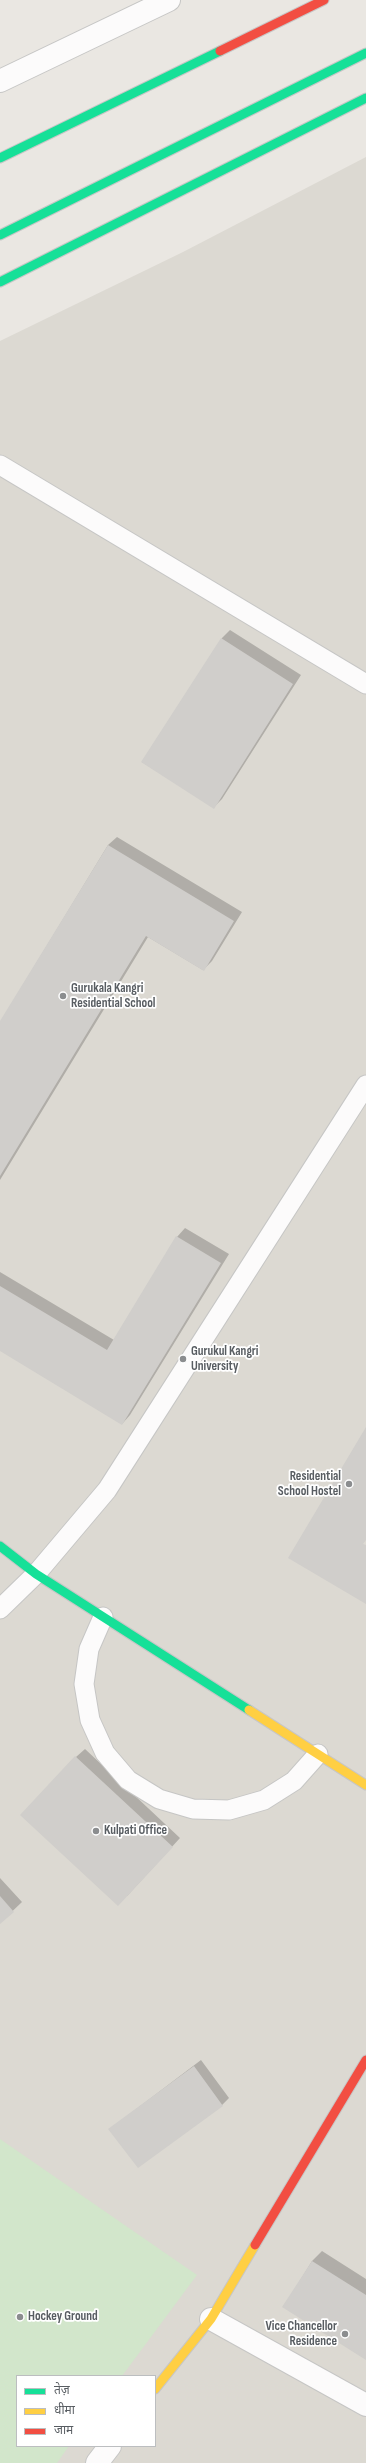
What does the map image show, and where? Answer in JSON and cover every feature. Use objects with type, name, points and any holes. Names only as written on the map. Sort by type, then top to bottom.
[{"type":"main road","points":[[0,158],[324,0]]},
{"type":"main road","points":[[0,235],[366,52]]},
{"type":"main road","points":[[0,282],[366,98]]},
{"type":"main road","points":[[0,1546],[36,1574],[366,1785]]},
{"type":"main road","points":[[156,2389],[211,2319],[366,2060]]},
{"type":"street","points":[[0,81],[170,0]]},
{"type":"street","points":[[211,2319],[366,2405]]},
{"type":"street","points":[[97,2463],[109,2447]]},
{"type":"lane","points":[[0,465],[366,684]]},
{"type":"lane","points":[[0,1609],[36,1574],[107,1490],[366,1085]]},
{"type":"lane","points":[[103,1617],[89,1649],[84,1684],[93,1726],[105,1752],[128,1780],[159,1799],[193,1809],[229,1810],[264,1800],[294,1781],[318,1754]]},
{"type":"shaded area","name":"Gurukul Kangri University","points":[[366,157],[366,2463],[0,2463],[0,341],[183,252]]},
{"type":"green space","points":[[0,2139],[197,2275],[123,2375],[16,2375],[16,2447],[68,2447],[57,2463],[0,2463]]},
{"type":"building","points":[[221,638],[293,684],[214,809],[141,762]]},
{"type":"building","name":"Gurukala Kangri Residential School","points":[[108,845],[234,921],[204,971],[146,936],[0,1176],[0,1021]]},
{"type":"building","points":[[176,1236],[221,1263],[122,1425],[0,1351],[0,1286],[107,1350]]},
{"type":"building","name":"Residential School Hostel","points":[[366,1427],[366,1540],[363,1544],[366,1545],[366,1604],[288,1558]]},
{"type":"building","name":"Kulpati Office","points":[[75,1756],[173,1847],[118,1906],[20,1815]]},
{"type":"building","points":[[0,1896],[14,1912],[0,1924]]},
{"type":"building","points":[[194,2066],[223,2106],[138,2168],[108,2129]]},
{"type":"building","name":"Vice Chancellor Residence","points":[[312,2261],[366,2295],[366,2360],[282,2307]]},
{"type":"traffic: fast","points":[[0,158],[220,51]]},
{"type":"traffic: fast","points":[[0,235],[366,53]]},
{"type":"traffic: fast","points":[[0,282],[366,98]]},
{"type":"traffic: fast","points":[[0,1546],[36,1574],[249,1710]]},
{"type":"traffic: slow","points":[[249,1710],[366,1785]]},
{"type":"traffic: slow","points":[[156,2388],[211,2319],[255,2245]]},
{"type":"traffic: jam","points":[[220,51],[324,0]]},
{"type":"traffic: jam","points":[[255,2245],[366,2060]]},
{"type":"place","name":"Gurukala Kangri Residential School","points":[[63,996]]},
{"type":"place","name":"Gurukul Kangri University","points":[[183,1359]]},
{"type":"place","name":"Residential School Hostel","points":[[349,1484]]},
{"type":"place","name":"Kulpati Office","points":[[96,1831]]},
{"type":"place","name":"Hockey Ground","points":[[20,2317]]},
{"type":"place","name":"Vice Chancellor Residence","points":[[345,2334]]}]
